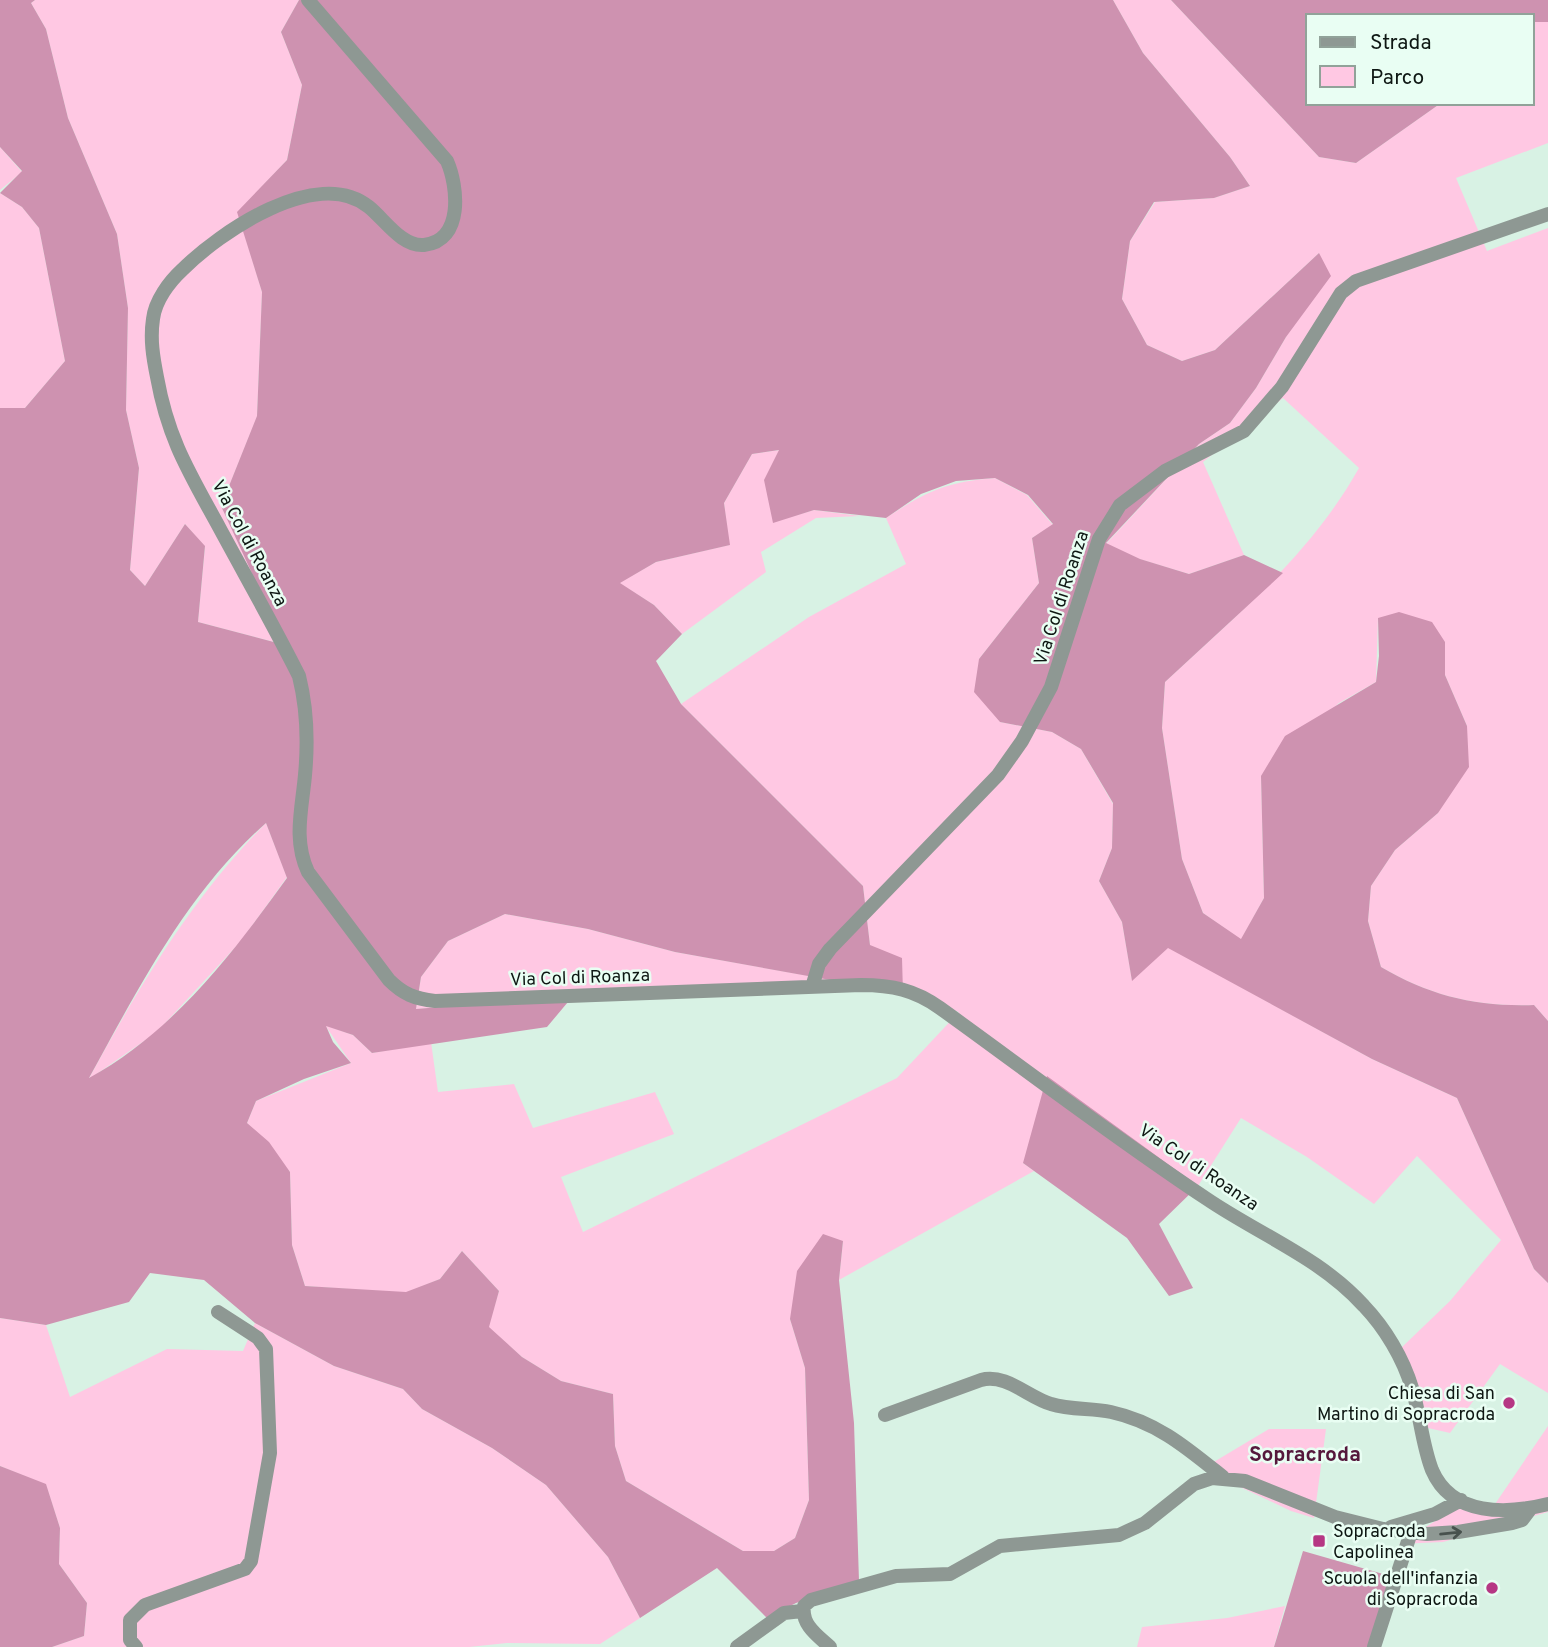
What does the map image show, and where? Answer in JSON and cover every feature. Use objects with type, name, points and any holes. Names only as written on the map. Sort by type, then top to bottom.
[{"type":"street","name":"Via Col di Roanza","points":[[309,0],[447,161],[457,193],[453,221],[435,242],[414,244],[404,239],[367,205],[355,200],[320,196],[278,204],[255,214],[180,271],[160,299],[153,316],[151,332],[164,418],[170,435],[299,676],[304,701],[306,746],[299,845],[308,872],[388,980],[401,992],[416,999],[435,1001],[894,986],[926,998],[1208,1200],[1332,1276],[1354,1294],[1387,1335],[1412,1385],[1432,1469],[1447,1490],[1461,1500]]},
{"type":"street","name":"Via Col di Roanza","points":[[812,988],[818,964],[830,949],[990,784],[1021,741],[1051,687],[1099,538],[1121,505],[1165,471],[1244,431],[1276,396],[1341,293],[1356,281],[1548,214]]},
{"type":"street","points":[[135,1647],[130,1640],[130,1620],[145,1605],[245,1569],[251,1561],[270,1453],[266,1349],[258,1338],[218,1312]]},
{"type":"street","points":[[885,1415],[981,1380],[994,1378],[1049,1404],[1109,1412],[1153,1426],[1183,1444],[1223,1477]]},
{"type":"street","points":[[737,1647],[784,1613],[802,1611],[811,1600],[881,1580],[957,1572],[1000,1546],[1119,1535],[1145,1523],[1194,1483],[1223,1477],[1245,1481],[1335,1517],[1383,1529],[1411,1532],[1443,1534],[1522,1520],[1531,1508]]},
{"type":"street","points":[[1383,1529],[1435,1514],[1461,1500],[1486,1511],[1548,1504]]},
{"type":"street","points":[[1374,1647],[1411,1532]]},
{"type":"street","points":[[802,1611],[810,1629],[830,1647]]},
{"type":"green space","points":[[35,0],[299,0],[281,32],[302,85],[287,160],[238,212],[262,292],[257,417],[221,506],[286,645],[198,622],[205,547],[185,524],[145,586],[130,570],[139,468],[126,410],[128,308],[117,234],[68,118],[46,29],[31,3]]},
{"type":"green space","points":[[1113,0],[1171,0],[1319,157],[1356,163],[1438,105],[1534,105],[1534,22],[1548,22],[1548,143],[1456,178],[1487,251],[1548,228],[1548,1021],[1534,1005],[1493,1004],[1454,998],[1399,977],[1381,967],[1368,921],[1371,886],[1395,850],[1438,813],[1467,726],[1445,675],[1445,642],[1378,618],[1376,682],[1339,703],[1261,776],[1264,898],[1241,940],[1203,913],[1182,859],[1162,728],[1165,682],[1245,608],[1295,556],[1340,499],[1359,468],[1283,398],[1203,462],[1244,555],[1189,574],[1139,559],[1106,544],[1199,444],[1230,423],[1256,388],[1286,337],[1319,253],[1215,350],[1182,361],[1147,345],[1122,299],[1130,241],[1155,202],[1214,198],[1250,186],[1230,157],[1143,53]]},
{"type":"green space","points":[[0,147],[22,172],[0,190]]},
{"type":"green space","points":[[0,193],[22,207],[39,228],[65,361],[25,408],[0,408]]},
{"type":"green space","points":[[780,450],[773,522],[814,510],[860,516],[816,518],[761,552],[766,572],[682,634],[654,605],[619,583],[656,562],[729,545],[724,503],[752,454]]},
{"type":"green space","points":[[995,478],[1027,495],[1053,525],[1032,538],[1039,583],[979,659],[1000,722],[1052,732],[1081,749],[1113,804],[1112,848],[1099,881],[1122,922],[1132,980],[1168,947],[1372,1059],[1457,1098],[1534,1269],[1548,1283],[1548,1393],[1500,1364],[1450,1433],[1428,1428],[1400,1349],[1450,1301],[1501,1240],[1417,1156],[1374,1204],[1307,1157],[1241,1118],[1198,1186],[1023,1163],[1034,1171],[839,1280],[843,1241],[790,1319],[805,1368],[809,1500],[795,1538],[774,1551],[743,1551],[626,1481],[615,1446],[613,1394],[561,1381],[522,1357],[488,1327],[499,1291],[462,1251],[440,1279],[406,1293],[305,1286],[292,1245],[290,1172],[247,1123],[256,1101],[351,1063],[325,1025],[353,1035],[372,1053],[431,1042],[438,1092],[514,1084],[533,1128],[655,1092],[674,1134],[561,1177],[583,1232],[897,1078],[959,1012],[903,993],[870,945],[863,886],[681,704],[809,617],[906,564],[886,518],[937,489]]},
{"type":"green space","points":[[266,823],[287,877],[241,941],[157,1032],[88,1080],[147,978],[190,913]]},
{"type":"green space","points":[[505,914],[588,929],[675,952],[861,985],[416,1009],[421,977],[448,941]]},
{"type":"green space","points":[[0,1318],[46,1325],[70,1397],[167,1349],[243,1351],[255,1323],[334,1366],[403,1389],[422,1409],[492,1448],[546,1485],[608,1557],[640,1618],[600,1644],[507,1643],[469,1647],[52,1647],[84,1636],[87,1603],[59,1564],[60,1528],[46,1485],[0,1466]]},
{"type":"green space","points":[[1548,1426],[1548,1512],[1443,1542],[1399,1544],[1470,1499],[1493,1507]]},
{"type":"green space","points":[[1269,1429],[1326,1429],[1314,1518],[1291,1511],[1202,1469]]},
{"type":"green space","points":[[1285,1606],[1274,1647],[1137,1647],[1142,1627],[1227,1618]]},
{"type":"shaded area","points":[[0,0],[35,0],[31,3],[46,29],[68,118],[117,234],[128,308],[126,410],[139,468],[130,570],[145,586],[185,524],[205,546],[198,622],[285,645],[221,506],[257,416],[262,292],[237,212],[287,160],[302,85],[281,32],[299,0],[1113,0],[1143,53],[1230,157],[1250,186],[1214,198],[1154,202],[1130,241],[1122,299],[1147,345],[1182,361],[1215,350],[1319,253],[1331,276],[1286,337],[1256,388],[1230,423],[1199,444],[1106,543],[1140,559],[1189,574],[1244,555],[1283,573],[1165,682],[1162,728],[1182,859],[1203,913],[1241,939],[1264,898],[1261,776],[1285,736],[1376,682],[1379,656],[1378,618],[1399,612],[1432,622],[1445,642],[1445,675],[1467,726],[1469,767],[1438,813],[1395,850],[1371,886],[1368,921],[1381,967],[1399,977],[1436,992],[1473,1002],[1534,1005],[1548,1021],[1548,1283],[1534,1269],[1457,1098],[1372,1059],[1168,948],[1132,981],[1122,922],[1099,881],[1112,848],[1113,803],[1081,749],[1052,732],[1000,722],[974,692],[979,659],[1039,583],[1032,538],[1053,524],[1028,495],[995,478],[956,481],[921,494],[886,518],[814,510],[773,523],[764,480],[779,450],[752,454],[724,503],[730,545],[656,562],[620,583],[654,605],[682,634],[656,661],[681,704],[863,886],[870,945],[902,958],[903,993],[675,952],[588,929],[505,914],[448,941],[421,977],[416,1009],[573,996],[547,1027],[372,1053],[353,1035],[326,1026],[333,1042],[351,1063],[304,1079],[256,1101],[247,1123],[269,1142],[290,1172],[292,1245],[305,1286],[406,1292],[440,1279],[462,1251],[499,1291],[489,1327],[522,1357],[561,1381],[613,1394],[615,1446],[626,1481],[743,1551],[774,1551],[795,1538],[809,1500],[805,1368],[790,1319],[797,1271],[823,1234],[843,1241],[839,1280],[854,1423],[859,1581],[796,1603],[767,1618],[717,1568],[640,1618],[608,1557],[546,1485],[492,1448],[422,1409],[403,1389],[334,1366],[255,1323],[204,1280],[150,1273],[129,1302],[46,1325],[0,1318],[0,408],[25,408],[65,361],[39,228],[22,207],[0,193],[22,171],[0,147]],"holes":[[[266,823],[287,878],[223,962],[174,1015],[119,1060],[89,1078],[146,976],[189,910],[212,879]]]},
{"type":"shaded area","points":[[1171,0],[1548,0],[1548,22],[1534,22],[1534,14],[1306,14],[1306,105],[1438,105],[1356,163],[1319,157]]},
{"type":"shaded area","points":[[1047,1076],[1198,1186],[1159,1224],[1193,1288],[1169,1296],[1127,1238],[1023,1163]]},
{"type":"shaded area","points":[[0,1466],[46,1484],[60,1528],[59,1564],[87,1603],[84,1636],[52,1647],[0,1647]]},
{"type":"shaded area","points":[[1303,1551],[1390,1576],[1368,1647],[1274,1647]]},
{"type":"place","name":"Chiesa di San Martino di Sopracroda","points":[[1509,1403]]},
{"type":"place","name":"Sopracroda Capolinea","points":[[1319,1541]]},
{"type":"place","name":"Scuola dell'infanzia di Sopracroda","points":[[1492,1588]]},
{"type":"district","name":"Sopracroda","points":[[1305,1454]]}]
